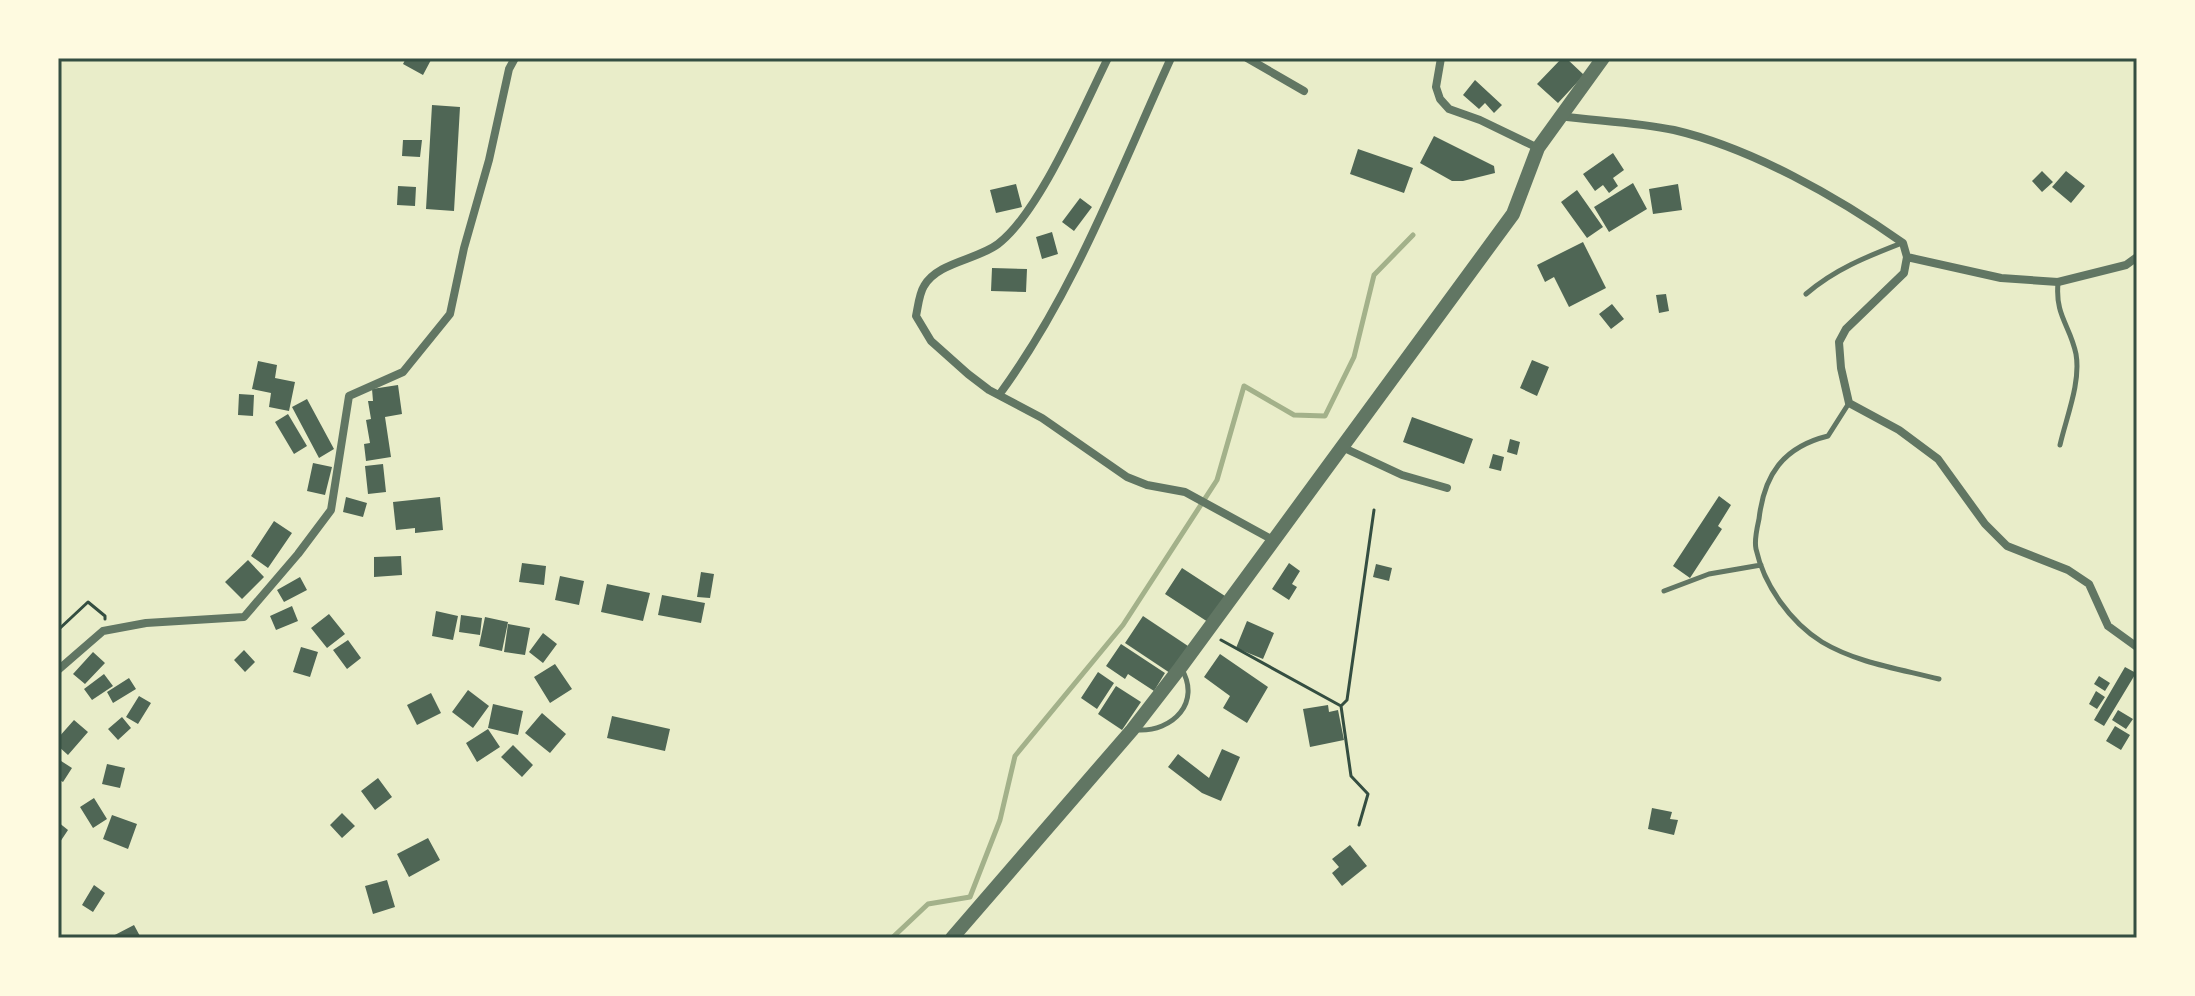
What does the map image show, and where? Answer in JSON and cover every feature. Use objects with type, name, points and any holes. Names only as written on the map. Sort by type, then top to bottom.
[{"type":"street","points":[[58,670],[103,631],[146,623],[244,617],[331,510],[349,396],[403,372],[450,314],[509,69],[515,58]]},
{"type":"street","points":[[1108,58],[1024,217],[999,243],[974,258],[944,269],[924,285],[916,316],[931,341],[968,374],[1042,418],[1127,477],[1147,485],[1185,492],[1273,540]]},
{"type":"street","points":[[999,395],[1019,369],[1062,297],[1171,58]]},
{"type":"street","points":[[1247,58],[1304,91]]},
{"type":"street","points":[[1441,58],[1436,87],[1440,99],[1449,109],[1538,148]]},
{"type":"street","points":[[952,938],[1132,730],[1207,632],[1513,214],[1538,148],[1603,58]]},
{"type":"street","points":[[1559,116],[1673,130],[1722,144],[1780,168],[1903,243],[1907,257],[1904,273],[1846,329],[1839,342],[1849,403],[1899,430],[1938,459],[1985,524],[2007,546],[2068,570],[2089,584],[2108,626],[2137,647]]},
{"type":"street","points":[[1907,257],[2001,278],[2058,282],[2126,265],[2137,257]]},
{"type":"street","points":[[1342,447],[1402,475],[1447,488]]},
{"type":"lane","points":[[1806,294],[1848,264],[1903,243]]},
{"type":"lane","points":[[2058,282],[2059,312],[2076,354],[2076,377],[2060,445]]},
{"type":"lane","points":[[1849,403],[1828,436],[1814,439],[1790,452],[1770,475],[1760,505],[1755,546],[1765,578],[1792,617],[1821,641],[1857,658],[1939,679]]},
{"type":"lane","points":[[1664,591],[1709,574],[1761,565]]},
{"type":"lane","points":[[1132,730],[1153,731],[1167,725],[1182,710],[1190,683],[1180,668]]},
{"type":"path","points":[[1341,706],[1347,700],[1374,510]]},
{"type":"path","points":[[58,630],[88,602],[105,616],[103,631]]},
{"type":"path","points":[[1207,632],[1341,706]]},
{"type":"path","points":[[1341,706],[1351,776],[1368,794],[1359,825]]},
{"type":"building","points":[[406,58],[432,58],[423,75],[403,64]]},
{"type":"building","points":[[1562,58],[1566,58],[1584,75],[1558,103],[1537,84]]},
{"type":"building","points":[[1475,80],[1502,105],[1494,113],[1485,103],[1479,109],[1463,95]]},
{"type":"building","points":[[432,105],[460,107],[454,211],[426,209]]},
{"type":"building","points":[[1434,136],[1494,166],[1495,173],[1452,181],[1420,163]]},
{"type":"building","points":[[403,140],[422,140],[420,157],[402,156]]},
{"type":"building","points":[[1358,149],[1413,168],[1404,193],[1350,174]]},
{"type":"building","points":[[1613,153],[1624,170],[1613,178],[1618,186],[1609,193],[1603,185],[1595,191],[1583,174]]},
{"type":"building","points":[[2042,171],[2053,182],[2042,192],[2032,181]]},
{"type":"building","points":[[2066,171],[2085,186],[2071,203],[2052,187]]},
{"type":"building","points":[[1633,183],[1647,209],[1609,232],[1594,207]]},
{"type":"building","points":[[1016,184],[1022,207],[996,213],[990,190]]},
{"type":"building","points":[[1678,184],[1682,210],[1653,214],[1649,189]]},
{"type":"building","points":[[398,186],[416,187],[415,206],[397,205]]},
{"type":"building","points":[[1577,190],[1603,227],[1587,238],[1561,202]]},
{"type":"building","points":[[1080,198],[1092,207],[1074,231],[1062,222]]},
{"type":"building","points":[[1052,232],[1058,254],[1042,259],[1036,237]]},
{"type":"building","points":[[1583,242],[1606,288],[1569,307],[1554,277],[1545,282],[1537,265]]},
{"type":"building","points":[[992,268],[1027,269],[1026,292],[991,291]]},
{"type":"building","points":[[1666,294],[1669,311],[1659,313],[1656,295]]},
{"type":"building","points":[[1612,304],[1624,319],[1611,329],[1599,314]]},
{"type":"building","points":[[1532,360],[1549,367],[1537,396],[1520,388]]},
{"type":"building","points":[[258,361],[277,365],[275,378],[295,382],[289,411],[269,407],[271,393],[252,389]]},
{"type":"building","points":[[398,385],[402,414],[385,417],[391,457],[366,461],[364,444],[370,443],[366,420],[371,419],[368,401],[373,401],[372,389]]},
{"type":"building","points":[[239,394],[254,395],[253,416],[238,415]]},
{"type":"building","points":[[307,399],[334,449],[319,458],[292,407]]},
{"type":"building","points":[[288,414],[307,446],[294,454],[275,422]]},
{"type":"building","points":[[1412,417],[1473,439],[1464,464],[1403,442]]},
{"type":"building","points":[[1510,439],[1520,442],[1517,455],[1507,452]]},
{"type":"building","points":[[1493,454],[1504,457],[1501,471],[1489,468]]},
{"type":"building","points":[[313,463],[332,467],[325,495],[307,491]]},
{"type":"building","points":[[383,464],[386,492],[368,494],[365,466]]},
{"type":"building","points":[[1719,496],[1731,505],[1718,526],[1722,529],[1690,578],[1673,566]]},
{"type":"building","points":[[346,497],[367,503],[363,517],[343,512]]},
{"type":"building","points":[[440,497],[443,530],[415,533],[415,528],[396,530],[393,502]]},
{"type":"building","points":[[274,521],[292,533],[268,568],[251,556]]},
{"type":"building","points":[[401,556],[402,575],[374,577],[374,557]]},
{"type":"building","points":[[248,560],[264,577],[242,599],[225,582]]},
{"type":"building","points":[[522,563],[546,566],[544,585],[519,582]]},
{"type":"building","points":[[1289,563],[1300,571],[1292,584],[1297,587],[1289,600],[1272,589]]},
{"type":"building","points":[[1376,564],[1392,568],[1389,581],[1373,577]]},
{"type":"building","points":[[1182,568],[1225,596],[1208,622],[1165,594]]},
{"type":"building","points":[[701,572],[714,574],[710,598],[697,597]]},
{"type":"building","points":[[560,576],[584,581],[579,605],[555,600]]},
{"type":"building","points":[[300,577],[307,590],[284,602],[277,590]]},
{"type":"building","points":[[607,584],[650,593],[643,621],[601,612]]},
{"type":"building","points":[[662,595],[705,603],[701,623],[658,615]]},
{"type":"building","points":[[292,606],[298,621],[276,630],[270,616]]},
{"type":"building","points":[[436,611],[458,616],[453,640],[432,636]]},
{"type":"building","points":[[329,614],[345,634],[327,648],[311,628]]},
{"type":"building","points":[[461,615],[482,618],[480,635],[459,632]]},
{"type":"building","points":[[1143,616],[1188,646],[1170,673],[1125,643]]},
{"type":"building","points":[[485,617],[508,622],[502,651],[479,646]]},
{"type":"building","points":[[1247,621],[1274,633],[1263,659],[1236,648]]},
{"type":"building","points":[[508,624],[530,628],[525,655],[504,652]]},
{"type":"building","points":[[543,633],[557,644],[543,663],[529,652]]},
{"type":"building","points":[[348,640],[361,658],[347,669],[333,650]]},
{"type":"building","points":[[1121,644],[1165,673],[1154,691],[1128,674],[1125,679],[1106,666]]},
{"type":"building","points":[[301,647],[318,652],[310,677],[293,672]]},
{"type":"building","points":[[244,650],[255,662],[245,672],[234,660]]},
{"type":"building","points":[[93,652],[105,663],[85,684],[73,674]]},
{"type":"building","points":[[1220,654],[1268,687],[1247,723],[1223,708],[1230,696],[1204,677]]},
{"type":"building","points":[[555,664],[572,689],[550,703],[534,677]]},
{"type":"building","points":[[2125,667],[2136,673],[2104,726],[2094,720]]},
{"type":"building","points":[[1098,672],[1114,683],[1097,709],[1081,698]]},
{"type":"building","points":[[104,674],[113,686],[92,700],[84,689]]},
{"type":"building","points":[[2099,676],[2110,683],[2105,691],[2094,684]]},
{"type":"building","points":[[129,678],[136,689],[113,703],[107,692]]},
{"type":"building","points":[[1116,686],[1141,702],[1122,730],[1098,714]]},
{"type":"building","points":[[468,690],[489,706],[473,728],[452,712]]},
{"type":"building","points":[[2096,691],[2105,697],[2097,709],[2089,704]]},
{"type":"building","points":[[431,693],[441,713],[417,725],[407,705]]},
{"type":"building","points":[[139,696],[151,703],[138,724],[126,717]]},
{"type":"building","points":[[493,704],[523,711],[518,735],[488,728]]},
{"type":"building","points":[[1328,705],[1329,712],[1338,710],[1344,740],[1310,747],[1303,709]]},
{"type":"building","points":[[2118,710],[2133,719],[2126,729],[2112,720]]},
{"type":"building","points":[[542,713],[566,734],[550,753],[525,733]]},
{"type":"building","points":[[612,716],[670,729],[665,751],[607,738]]},
{"type":"building","points":[[122,717],[131,728],[118,740],[108,729]]},
{"type":"building","points":[[74,720],[88,732],[68,755],[58,746],[58,738]]},
{"type":"building","points":[[2115,726],[2130,735],[2121,750],[2106,741]]},
{"type":"building","points":[[488,729],[500,747],[477,762],[466,743]]},
{"type":"building","points":[[513,745],[533,765],[522,777],[501,757]]},
{"type":"building","points":[[1222,749],[1240,757],[1221,801],[1202,793],[1168,767],[1178,754],[1209,778]]},
{"type":"building","points":[[58,759],[72,768],[63,782],[58,779]]},
{"type":"building","points":[[107,764],[125,768],[120,788],[102,784]]},
{"type":"building","points":[[378,778],[392,797],[375,810],[361,791]]},
{"type":"building","points":[[94,798],[107,819],[93,828],[80,807]]},
{"type":"building","points":[[1652,808],[1672,812],[1670,819],[1678,820],[1674,835],[1648,829]]},
{"type":"building","points":[[342,813],[355,826],[342,838],[330,825]]},
{"type":"building","points":[[112,815],[137,824],[128,849],[103,839]]},
{"type":"building","points":[[58,822],[68,830],[58,845]]},
{"type":"building","points":[[428,838],[440,860],[409,877],[397,854]]},
{"type":"building","points":[[1350,845],[1367,866],[1342,886],[1332,873],[1339,867],[1332,859]]},
{"type":"building","points":[[387,880],[395,907],[373,914],[365,886]]},
{"type":"building","points":[[94,885],[105,893],[93,912],[82,905]]},
{"type":"building","points":[[134,925],[141,938],[109,938]]},
{"type":"waterway","points":[[892,938],[928,904],[970,897],[1000,820],[1015,756],[1123,625],[1217,480],[1244,386],[1294,415],[1325,416],[1354,357],[1374,275],[1413,235]]}]
